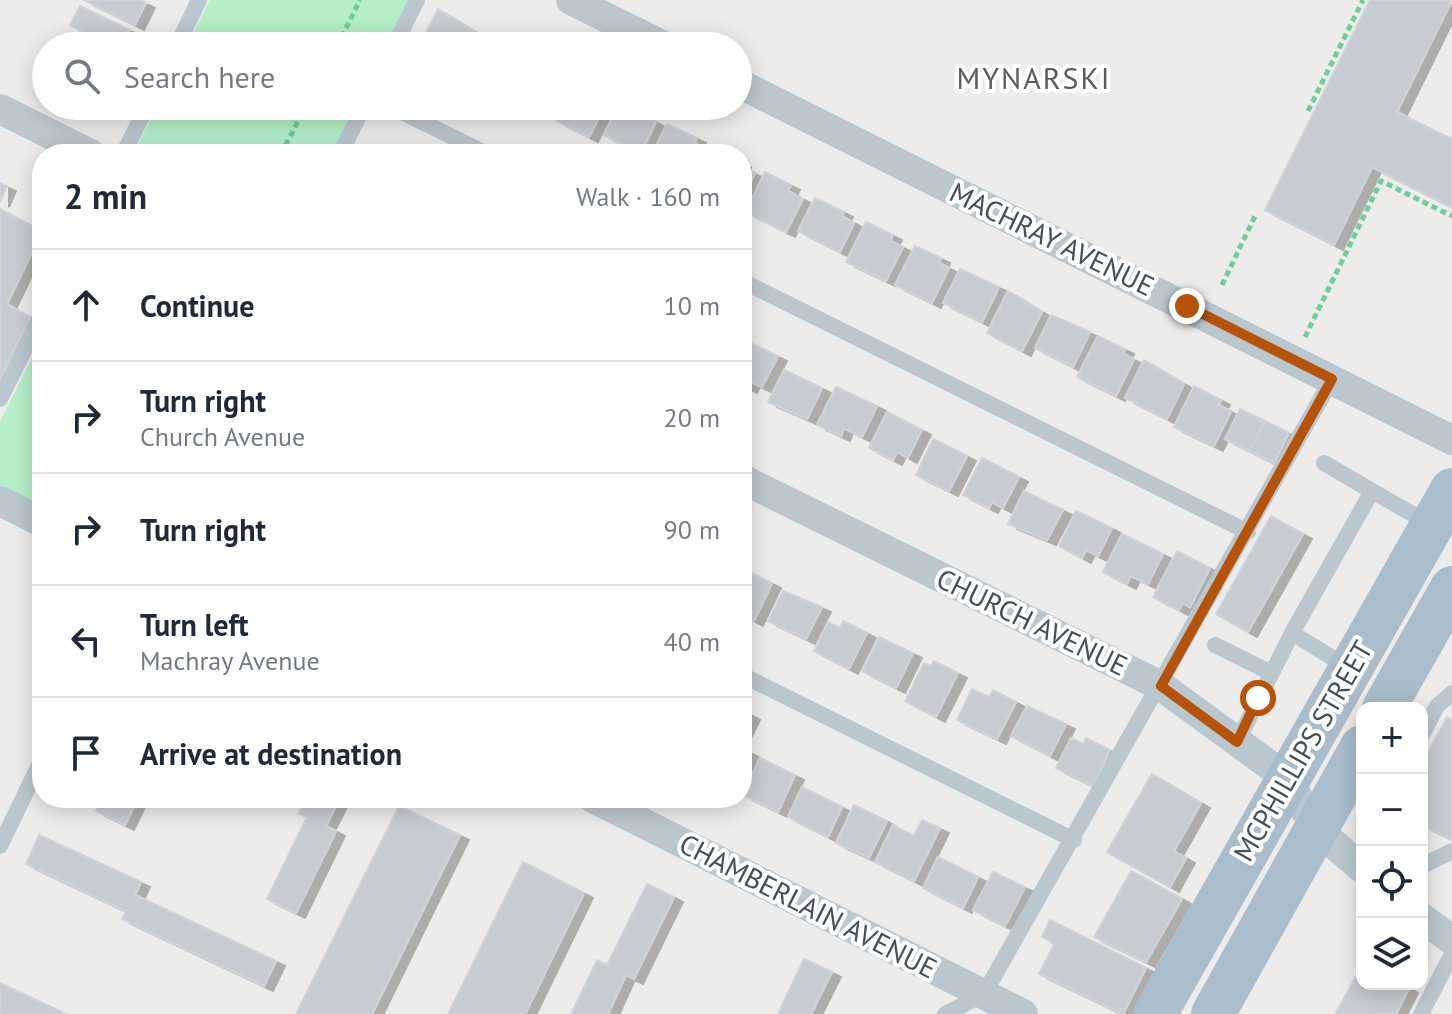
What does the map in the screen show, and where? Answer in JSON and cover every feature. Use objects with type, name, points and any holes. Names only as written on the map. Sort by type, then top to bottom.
[{"type":"main road","name":"MCPHILLIPS STREET","points":[[1155,1014],[1442,507]]},
{"type":"main road","name":"MCPHILLIPS STREET","points":[[1387,702],[1452,588]]},
{"type":"main road","name":"MCPHILLIPS STREET","points":[[1213,1014],[1356,758]]},
{"type":"street","points":[[571,0],[636,32]]},
{"type":"street","name":"MACHRAY AVENUE","points":[[752,90],[1452,440]]},
{"type":"street","points":[[0,109],[70,144]]},
{"type":"street","name":"CHURCH AVENUE","points":[[752,484],[1161,686],[1287,778],[1316,829],[1356,863]]},
{"type":"street","points":[[0,501],[32,517]]},
{"type":"street","name":"CHAMBERLAIN AVENUE","points":[[613,808],[1023,1014]]},
{"type":"lane","points":[[184,32],[199,0]]},
{"type":"lane","points":[[401,32],[417,0]]},
{"type":"lane","points":[[128,144],[140,120]]},
{"type":"lane","points":[[345,144],[357,120]]},
{"type":"lane","points":[[418,120],[467,144]]},
{"type":"lane","points":[[752,286],[1248,532]]},
{"type":"lane","points":[[0,399],[32,335]]},
{"type":"lane","points":[[945,1014],[984,994],[1074,840],[1332,379]]},
{"type":"lane","points":[[1324,463],[1372,491],[1442,507]]},
{"type":"lane","points":[[1237,742],[1292,633],[1372,491]]},
{"type":"lane","points":[[1292,633],[1350,668]]},
{"type":"lane","points":[[1215,645],[1271,673]]},
{"type":"lane","points":[[752,680],[1074,840]]},
{"type":"lane","points":[[1428,723],[1437,706],[1452,693]]},
{"type":"lane","points":[[0,846],[32,780]]},
{"type":"lane","points":[[1428,863],[1452,851]]},
{"type":"lane","points":[[1421,1014],[1444,934]]},
{"type":"path","points":[[344,32],[360,0]]},
{"type":"path","points":[[1308,111],[1363,0]]},
{"type":"path","points":[[286,144],[299,120]]},
{"type":"path","points":[[1293,359],[1381,181],[1452,216]]},
{"type":"path","points":[[1222,285],[1255,216]]},
{"type":"green space","points":[[210,0],[409,0],[394,32],[194,32]]},
{"type":"green space","points":[[150,120],[350,120],[339,144],[138,144]]},
{"type":"green space","points":[[32,358],[32,501],[0,486],[0,422]]},
{"type":"building","points":[[84,0],[140,0],[146,3],[135,25]]},
{"type":"building","points":[[1370,0],[1452,0],[1397,112],[1452,139],[1452,207],[1372,167],[1334,245],[1265,210]]},
{"type":"building","points":[[80,6],[130,30],[84,32],[70,25]]},
{"type":"building","points":[[438,9],[475,32],[426,32]]},
{"type":"building","points":[[558,120],[598,120],[589,137]]},
{"type":"building","points":[[611,120],[656,122],[645,144],[622,144],[604,135]]},
{"type":"building","points":[[667,124],[697,138],[697,144],[657,144]]},
{"type":"building","points":[[765,172],[791,185],[788,191],[803,199],[786,232],[752,215],[752,199]]},
{"type":"building","points":[[0,183],[7,186],[0,202]]},
{"type":"building","points":[[815,198],[844,212],[842,216],[854,223],[840,252],[798,231]]},
{"type":"building","points":[[0,209],[32,226],[32,252],[7,304],[30,317],[0,379]]},
{"type":"building","points":[[866,222],[893,235],[890,241],[903,247],[886,281],[846,262]]},
{"type":"building","points":[[915,246],[941,258],[939,263],[949,268],[932,303],[895,285]]},
{"type":"building","points":[[960,269],[999,287],[982,322],[943,303]]},
{"type":"building","points":[[1008,291],[1042,312],[1022,351],[987,333]]},
{"type":"building","points":[[1051,315],[1090,332],[1073,367],[1035,348]]},
{"type":"building","points":[[1098,336],[1125,349],[1123,354],[1134,359],[1116,396],[1077,377]]},
{"type":"building","points":[[752,344],[778,356],[762,387],[752,382]]},
{"type":"building","points":[[1144,360],[1184,384],[1167,419],[1125,398]]},
{"type":"building","points":[[784,370],[822,388],[807,419],[768,402]]},
{"type":"building","points":[[1194,386],[1221,400],[1218,405],[1231,411],[1214,446],[1174,427]]},
{"type":"building","points":[[836,387],[877,406],[862,437],[844,428],[841,436],[817,425]]},
{"type":"building","points":[[1240,409],[1265,421],[1249,451],[1225,439]]},
{"type":"building","points":[[887,412],[922,430],[908,458],[897,452],[893,460],[869,448]]},
{"type":"building","points":[[1265,421],[1289,433],[1274,463],[1249,451]]},
{"type":"building","points":[[933,439],[967,456],[949,491],[916,475]]},
{"type":"building","points":[[982,458],[1019,477],[1003,508],[992,502],[989,508],[963,495]]},
{"type":"building","points":[[1024,491],[1063,510],[1047,540],[1008,524]]},
{"type":"building","points":[[1076,511],[1112,528],[1098,556],[1086,550],[1082,558],[1059,546]]},
{"type":"building","points":[[1271,516],[1303,534],[1248,632],[1216,614]]},
{"type":"building","points":[[1122,534],[1163,554],[1148,584],[1131,576],[1127,584],[1103,572]]},
{"type":"building","points":[[1177,551],[1210,568],[1190,607],[1183,603],[1179,610],[1153,597]]},
{"type":"building","points":[[752,573],[772,583],[752,620]]},
{"type":"building","points":[[783,591],[822,607],[806,639],[768,621]]},
{"type":"building","points":[[843,621],[867,633],[849,669],[814,651],[828,622],[840,628]]},
{"type":"building","points":[[879,637],[913,653],[896,688],[862,671]]},
{"type":"building","points":[[934,661],[958,673],[936,717],[905,701],[924,663],[931,666]]},
{"type":"building","points":[[972,689],[989,697],[993,690],[1016,702],[997,739],[957,720]]},
{"type":"building","points":[[1027,706],[1066,724],[1050,756],[1011,736]]},
{"type":"building","points":[[1447,717],[1452,720],[1452,840],[1428,828],[1428,753]]},
{"type":"building","points":[[1071,738],[1083,744],[1086,738],[1110,750],[1093,786],[1056,768]]},
{"type":"building","points":[[760,758],[795,775],[778,812],[752,799],[752,775]]},
{"type":"building","points":[[1152,774],[1201,803],[1174,851],[1186,858],[1170,887],[1107,852]]},
{"type":"building","points":[[802,787],[842,807],[828,837],[788,817]]},
{"type":"building","points":[[854,805],[887,821],[869,858],[836,843]]},
{"type":"building","points":[[97,808],[133,808],[125,825],[96,811]]},
{"type":"building","points":[[301,808],[335,808],[326,826],[336,831],[296,913],[267,899],[307,817],[298,814]]},
{"type":"building","points":[[398,808],[460,835],[372,1014],[296,1014]]},
{"type":"building","points":[[922,820],[940,828],[914,881],[875,862],[893,825],[914,836]]},
{"type":"building","points":[[39,835],[141,882],[135,895],[276,961],[264,986],[122,919],[126,911],[26,864]]},
{"type":"building","points":[[938,857],[978,877],[963,908],[923,888]]},
{"type":"building","points":[[523,862],[584,893],[525,1014],[448,1014]]},
{"type":"building","points":[[1131,871],[1182,899],[1146,962],[1094,937]]},
{"type":"building","points":[[993,872],[1025,887],[1005,926],[973,910]]},
{"type":"building","points":[[647,884],[674,897],[634,979],[626,975],[608,1014],[571,1014],[597,960],[607,965]]},
{"type":"building","points":[[1050,920],[1146,968],[1123,1014],[1039,974],[1055,943],[1042,937]]},
{"type":"building","points":[[804,959],[832,972],[811,1014],[778,1014]]},
{"type":"building","points":[[1356,977],[1356,990],[1408,990],[1396,1014],[1335,1014]]},
{"type":"building","points":[[0,983],[66,1014],[0,1014]]},
{"type":"district","name":"MYNARSKI","points":[[1034,79]]},
{"type":"route","points":[[1187,306],[1332,379],[1161,686],[1237,742],[1258,698]]}]
